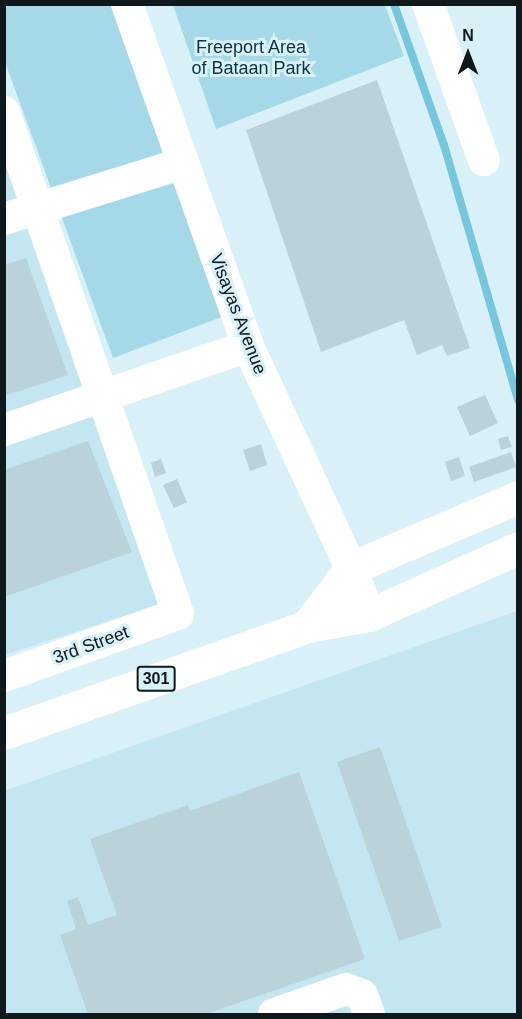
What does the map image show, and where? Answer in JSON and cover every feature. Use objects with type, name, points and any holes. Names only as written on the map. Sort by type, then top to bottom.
[{"type":"main road","points":[[307,626],[351,568],[518,497]]},
{"type":"main road","name":"301","points":[[4,733],[307,626],[369,615],[516,552]]},
{"type":"street","name":"Visayas Avenue","points":[[127,4],[181,164],[248,346],[351,568],[369,615]]},
{"type":"street","points":[[428,4],[484,160]]},
{"type":"street","points":[[4,112],[102,394]]},
{"type":"street","points":[[4,219],[181,164]]},
{"type":"street","points":[[4,430],[102,394],[248,346]]},
{"type":"street","name":"3rd Street","points":[[4,676],[178,614],[102,394]]},
{"type":"street","points":[[274,1014],[346,989],[362,995],[369,1014]]},
{"type":"shaded area","points":[[4,140],[163,603],[5,655],[4,655]]},
{"type":"shaded area","points":[[517,611],[517,1014],[5,1014],[4,791]]},
{"type":"green space","points":[[5,5],[118,5],[227,315],[113,358],[5,62]]},
{"type":"green space","name":"Freeport Area of Bataan Park","points":[[173,5],[385,5],[404,56],[216,129]]},
{"type":"building","points":[[377,80],[470,348],[447,356],[442,345],[417,355],[404,320],[321,352],[246,130]]},
{"type":"building","points":[[26,258],[68,375],[4,396],[4,265]]},
{"type":"building","points":[[485,395],[498,423],[470,436],[457,407]]},
{"type":"building","points":[[508,436],[512,447],[501,450],[498,439]]},
{"type":"building","points":[[88,441],[132,552],[4,597],[4,470]]},
{"type":"building","points":[[261,444],[267,465],[250,471],[243,450]]},
{"type":"building","points":[[511,452],[516,467],[474,482],[469,467]]},
{"type":"building","points":[[459,457],[465,476],[451,481],[445,462]]},
{"type":"building","points":[[161,459],[166,473],[155,477],[151,463]]},
{"type":"building","points":[[177,479],[187,502],[174,508],[163,485]]},
{"type":"building","points":[[380,747],[442,927],[399,941],[337,762]]},
{"type":"building","points":[[299,772],[365,959],[206,1014],[88,1014],[60,935],[76,929],[67,901],[78,897],[88,925],[117,915],[90,839],[188,805],[190,811]]},
{"type":"waterway","points":[[394,4],[444,145],[518,400]]}]
